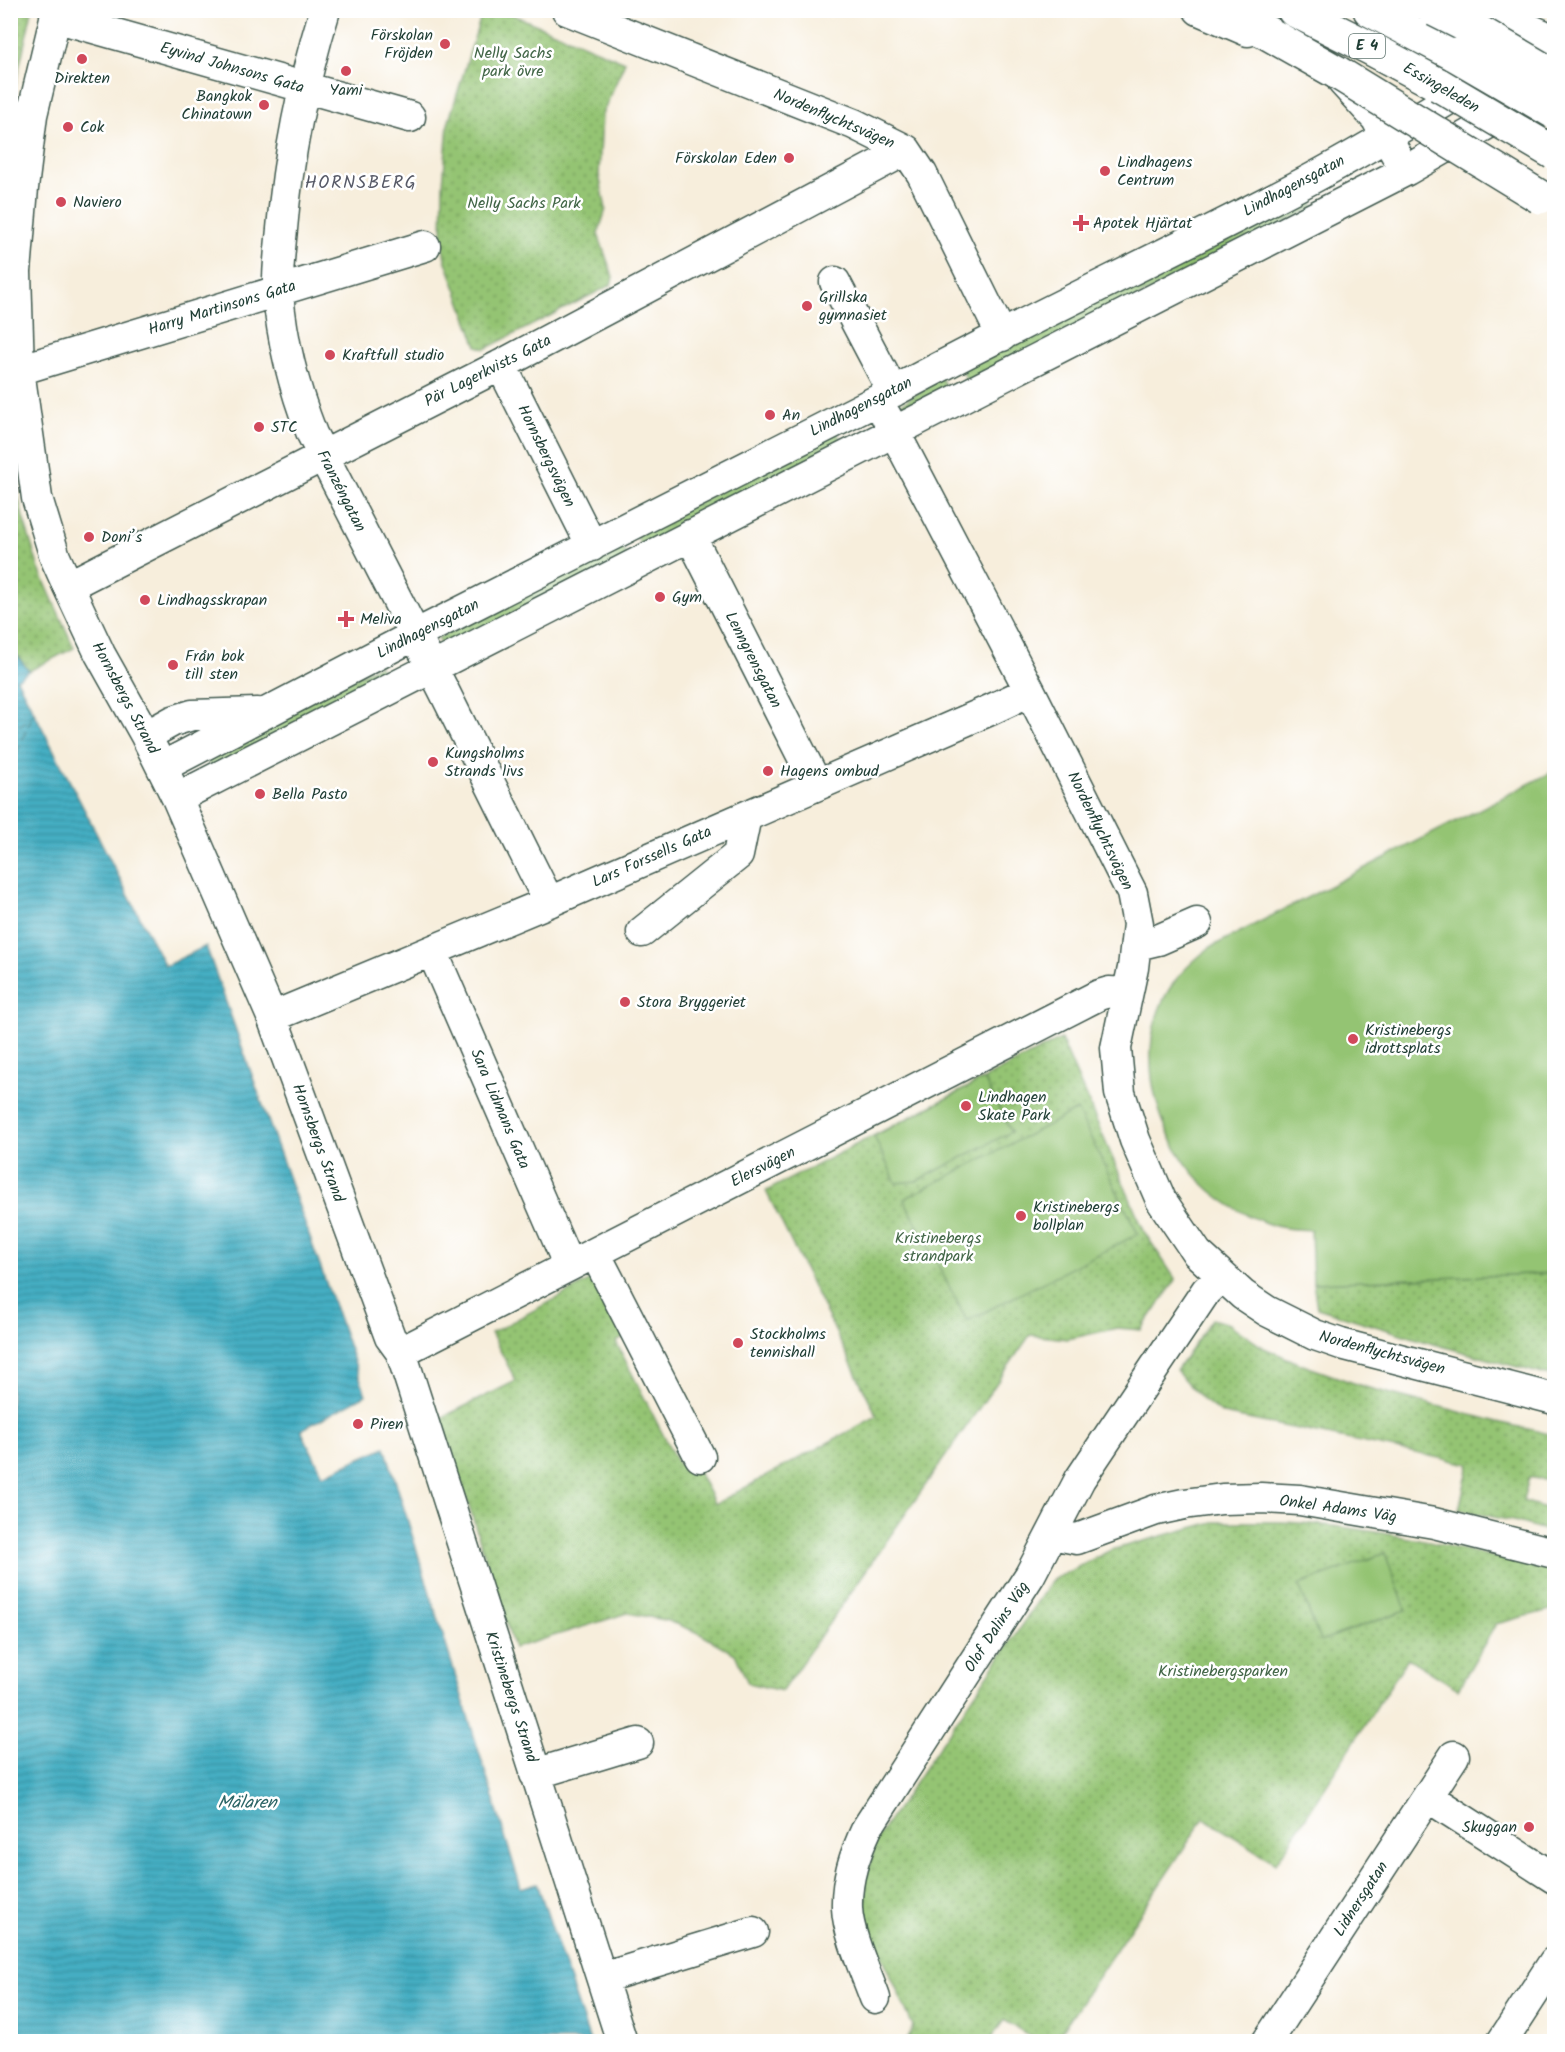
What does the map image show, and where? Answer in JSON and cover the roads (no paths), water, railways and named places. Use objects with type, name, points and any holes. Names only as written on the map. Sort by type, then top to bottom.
[{"type":"highway","name":"Essingeleden","points":[[1294,10],[1370,48],[1554,153]]},
{"type":"highway","name":"E 4","points":[[1370,10],[1418,34],[1554,112]]},
{"type":"highway","points":[[1435,10],[1479,32],[1554,76]]},
{"type":"highway","points":[[1211,16],[1338,73],[1554,207]]},
{"type":"street","name":"Franzéngatan","points":[[325,10],[303,88],[285,188],[278,291],[285,344],[297,396],[312,434],[549,902]]},
{"type":"street","name":"Nordenflychtsvägen","points":[[567,10],[854,124],[906,150],[922,174],[1002,336]]},
{"type":"street","points":[[1486,10],[1554,40]]},
{"type":"street","name":"Eyvind Johnsons Gata","points":[[56,14],[303,88],[410,117]]},
{"type":"street","name":"Hornsbergs Strand","points":[[56,14],[32,115],[16,272],[19,370],[37,498],[55,557],[68,586],[100,654],[146,736],[177,798],[272,1017],[390,1337],[401,1352]]},
{"type":"street","points":[[1211,16],[1286,47],[1335,74],[1376,118],[1407,170]]},
{"type":"street","name":"Lindhagensgatan","points":[[162,767],[415,635],[885,396],[947,361],[1002,336],[1312,178],[1554,40]]},
{"type":"street","points":[[177,798],[1407,170],[1554,86]]},
{"type":"street","name":"Pär Lagerkvists Gata","points":[[68,586],[501,365],[906,150]]},
{"type":"street","name":"Harry Martinsons Gata","points":[[19,370],[425,246]]},
{"type":"street","name":"Nordenflychtsvägen","points":[[835,282],[885,396],[895,432],[1132,893],[1138,924],[1137,945],[1116,1048],[1120,1093],[1135,1140],[1161,1200],[1178,1227],[1197,1253],[1221,1277],[1267,1311],[1315,1335],[1341,1344],[1554,1399]]},
{"type":"street","name":"Hornsbergsvägen","points":[[501,365],[592,546]]},
{"type":"street","name":"Lenngrensgatan","points":[[690,535],[817,785]]},
{"type":"street","name":"Lars Forssells Gata","points":[[272,1017],[549,902],[1030,691]]},
{"type":"street","points":[[146,736],[173,721],[192,715],[266,713]]},
{"type":"street","points":[[642,932],[738,855],[746,816]]},
{"type":"street","points":[[1137,945],[1158,940],[1197,923]]},
{"type":"street","name":"Sara Lidmans Gata","points":[[432,951],[568,1266]]},
{"type":"street","name":"Elersvägen","points":[[401,1352],[1099,994],[1127,993]]},
{"type":"street","points":[[595,1253],[700,1457]]},
{"type":"street","name":"Olof Dalins Väg","points":[[875,1998],[847,1910],[848,1881],[854,1856],[867,1828],[1030,1575],[1080,1479],[1199,1300],[1221,1277]]},
{"type":"street","name":"Kristinebergs Strand","points":[[401,1352],[622,2042]]},
{"type":"street","name":"Onkel Adams Väg","points":[[1052,1533],[1077,1539],[1156,1510],[1222,1499],[1261,1498],[1300,1500],[1434,1523],[1554,1552]]},
{"type":"street","points":[[535,1774],[638,1743]]},
{"type":"street","name":"Lidnersgatan","points":[[1267,2042],[1454,1756]]},
{"type":"street","points":[[1428,1797],[1554,1878]]},
{"type":"street","points":[[602,1978],[753,1932]]},
{"type":"street","points":[[1502,2042],[1554,1962]]},
{"type":"water","name":"Mälaren","points":[[10,647],[29,671],[17,679],[165,966],[206,946],[366,1395],[301,1430],[323,1475],[385,1447],[521,1888],[537,1883],[590,2041],[11,2041]]},
{"type":"place","name":"Förskolan Fröjden","points":[[445,44]]},
{"type":"place","name":"Direkten","points":[[82,59]]},
{"type":"place","name":"Yami","points":[[346,71]]},
{"type":"place","name":"Bangkok Chinatown","points":[[264,105]]},
{"type":"place","name":"Cok","points":[[68,127]]},
{"type":"place","name":"Förskolan Eden","points":[[789,158]]},
{"type":"place","name":"Lindhagens Centrum","points":[[1105,171]]},
{"type":"place","name":"Naviero","points":[[61,202]]},
{"type":"place","name":"Apotek Hjärtat","points":[[1081,223]]},
{"type":"place","name":"Grillska gymnasiet","points":[[807,306]]},
{"type":"place","name":"Kraftfull studio","points":[[330,355]]},
{"type":"place","name":"An","points":[[770,415]]},
{"type":"place","name":"STC","points":[[259,427]]},
{"type":"place","name":"Doni’s","points":[[89,537]]},
{"type":"place","name":"Gym","points":[[660,597]]},
{"type":"place","name":"Lindhagsskrapan","points":[[145,600]]},
{"type":"place","name":"Meliva","points":[[346,619]]},
{"type":"place","name":"Från bok till sten","points":[[173,665]]},
{"type":"place","name":"Kungsholms Strands livs","points":[[433,762]]},
{"type":"place","name":"Hagens ombud","points":[[768,771]]},
{"type":"place","name":"Bella Pasto","points":[[260,794]]},
{"type":"place","name":"Stora Bryggeriet","points":[[625,1002]]},
{"type":"place","name":"Kristinebergs idrottsplats","points":[[1353,1039]]},
{"type":"place","name":"Lindhagen Skate Park","points":[[966,1106]]},
{"type":"place","name":"Kristinebergs bollplan","points":[[1021,1216]]},
{"type":"place","name":"Stockholms tennishall","points":[[738,1343]]},
{"type":"place","name":"Piren","points":[[358,1424]]},
{"type":"place","name":"Skuggan","points":[[1529,1827]]},
{"type":"district","name":"HORNSBERG","points":[[361,183]]},
{"type":"park label","name":"Nelly Sachs park övre","points":[[513,62]]},
{"type":"park label","name":"Nelly Sachs Park","points":[[524,203]]},
{"type":"park label","name":"Kristinebergs strandpark","points":[[938,1247]]},
{"type":"park label","name":"Kristinebergsparken","points":[[1223,1671]]}]
